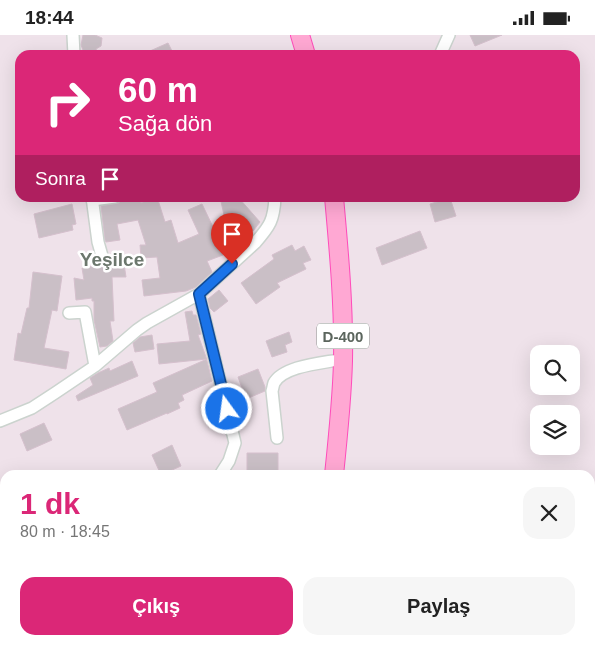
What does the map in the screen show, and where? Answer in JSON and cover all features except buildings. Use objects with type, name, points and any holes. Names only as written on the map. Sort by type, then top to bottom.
[{"type":"main road","points":[[300,35],[304,50]]},
{"type":"main road","name":"D-400","points":[[334,202],[342,306],[343,359],[342,404],[335,470]]},
{"type":"street","points":[[73,35],[74,50]]},
{"type":"street","points":[[442,50],[449,35]]},
{"type":"street","points":[[92,202],[102,256]]},
{"type":"street","points":[[0,421],[32,408],[95,366],[137,330],[153,319],[199,294],[264,233],[274,213],[275,202]]},
{"type":"street","points":[[199,294],[235,443],[229,461],[223,470]]},
{"type":"street","points":[[69,313],[85,312],[95,366]]},
{"type":"street","points":[[277,438],[272,391],[274,383],[282,375],[295,369],[343,359]]},
{"type":"district","name":"Yeşilce","points":[[112,259]]},
{"type":"route","points":[[227,409],[199,294],[232,264]]}]
